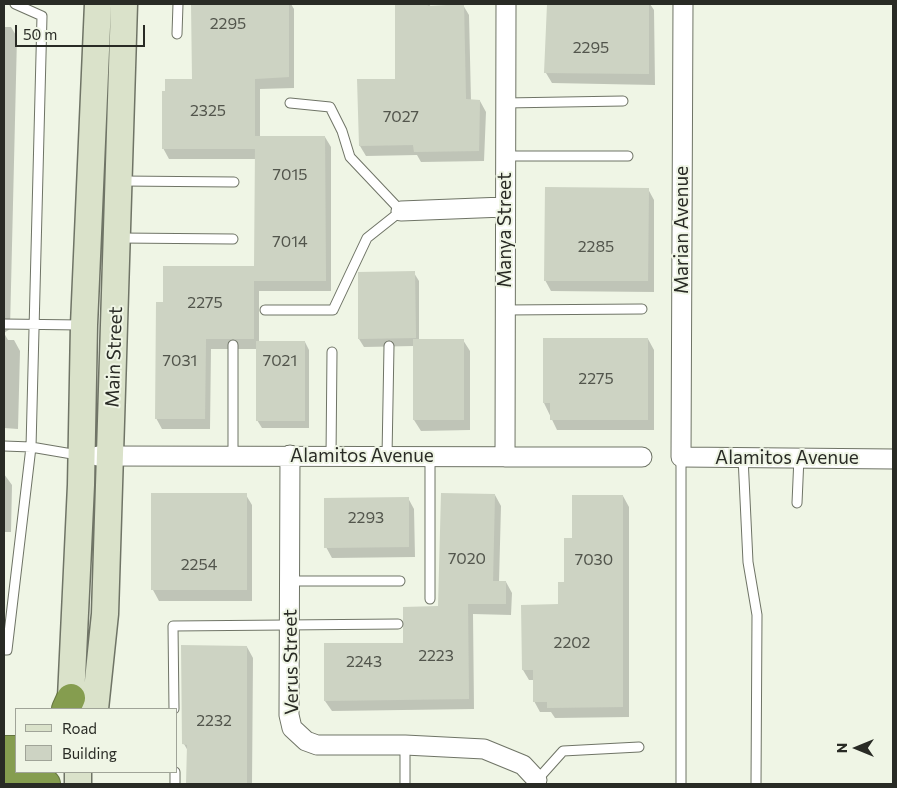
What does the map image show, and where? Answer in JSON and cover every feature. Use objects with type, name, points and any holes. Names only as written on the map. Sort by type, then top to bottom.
[{"type":"highway","points":[[4,777],[35,778],[46,784]]},
{"type":"main road","name":"Main Street","points":[[76,706],[84,325],[98,4]]},
{"type":"main road","name":"Main Street","points":[[76,706],[105,614],[124,4]]},
{"type":"street","name":"Manya Street","points":[[506,4],[504,207],[506,457]]},
{"type":"street","name":"Marian Avenue","points":[[681,457],[683,4]]},
{"type":"street","points":[[401,211],[504,207]]},
{"type":"street","name":"Verus Street","points":[[290,455],[289,715],[292,728],[306,741],[317,745],[405,745],[484,749],[523,765],[537,780]]},
{"type":"street","name":"Alamitos Avenue","points":[[81,456],[642,457]]},
{"type":"street","name":"Alamitos Avenue","points":[[681,457],[893,459]]},
{"type":"lane","points":[[4,650],[7,650],[31,447],[32,324],[42,16],[15,4]]},
{"type":"lane","points":[[177,34],[178,4]]},
{"type":"lane","points":[[505,103],[623,101]]},
{"type":"lane","points":[[265,310],[333,310],[367,238],[401,211],[350,157],[342,131],[330,106],[290,103]]},
{"type":"lane","points":[[505,156],[628,156]]},
{"type":"lane","points":[[119,181],[234,182]]},
{"type":"lane","points":[[117,238],[233,239]]},
{"type":"lane","points":[[505,310],[642,309]]},
{"type":"lane","points":[[4,324],[84,325]]},
{"type":"lane","points":[[233,345],[233,456]]},
{"type":"lane","points":[[387,456],[389,346]]},
{"type":"lane","points":[[331,456],[332,352]]},
{"type":"lane","points":[[4,446],[31,447],[81,456]]},
{"type":"lane","points":[[430,456],[430,599]]},
{"type":"lane","points":[[681,457],[682,784]]},
{"type":"lane","points":[[743,457],[748,562],[757,615],[756,784]]},
{"type":"lane","points":[[797,503],[799,457]]},
{"type":"lane","points":[[290,581],[400,581]]},
{"type":"lane","points":[[174,708],[173,626],[398,624]]},
{"type":"lane","points":[[405,745],[405,784]]},
{"type":"lane","points":[[537,780],[563,751],[639,747]]},
{"type":"building","points":[[191,4],[289,4],[289,77],[255,79],[255,136],[325,136],[326,281],[254,281],[254,339],[206,339],[205,419],[155,419],[156,302],[163,302],[163,266],[254,266],[255,149],[162,149],[162,91],[165,91],[165,79],[192,79]]},
{"type":"building","points":[[395,4],[427,4],[428,6],[464,4],[466,99],[480,100],[479,151],[414,152],[413,145],[359,146],[357,79],[395,79]]},
{"type":"building","points":[[547,4],[649,4],[649,74],[544,73]]},
{"type":"building","points":[[545,187],[649,188],[648,281],[544,281]]},
{"type":"building","points":[[415,271],[416,338],[358,339],[358,272]]},
{"type":"building","points":[[543,338],[648,338],[648,420],[550,420],[550,403],[543,403]]},
{"type":"building","points":[[413,339],[464,339],[464,420],[413,420]]},
{"type":"building","points":[[256,341],[305,341],[305,421],[256,421]]},
{"type":"building","points":[[151,493],[247,493],[247,590],[151,590]]},
{"type":"building","points":[[441,493],[495,494],[493,581],[506,581],[506,604],[468,604],[469,699],[324,701],[324,643],[403,643],[403,607],[438,606]]},
{"type":"building","points":[[572,495],[623,495],[623,707],[547,708],[547,702],[533,702],[533,670],[522,670],[521,605],[558,604],[558,582],[564,582],[564,538],[572,538]]},
{"type":"building","points":[[409,497],[409,547],[324,548],[324,498]]},
{"type":"building","points":[[181,645],[247,646],[247,784],[186,784],[187,745],[182,744]]}]
